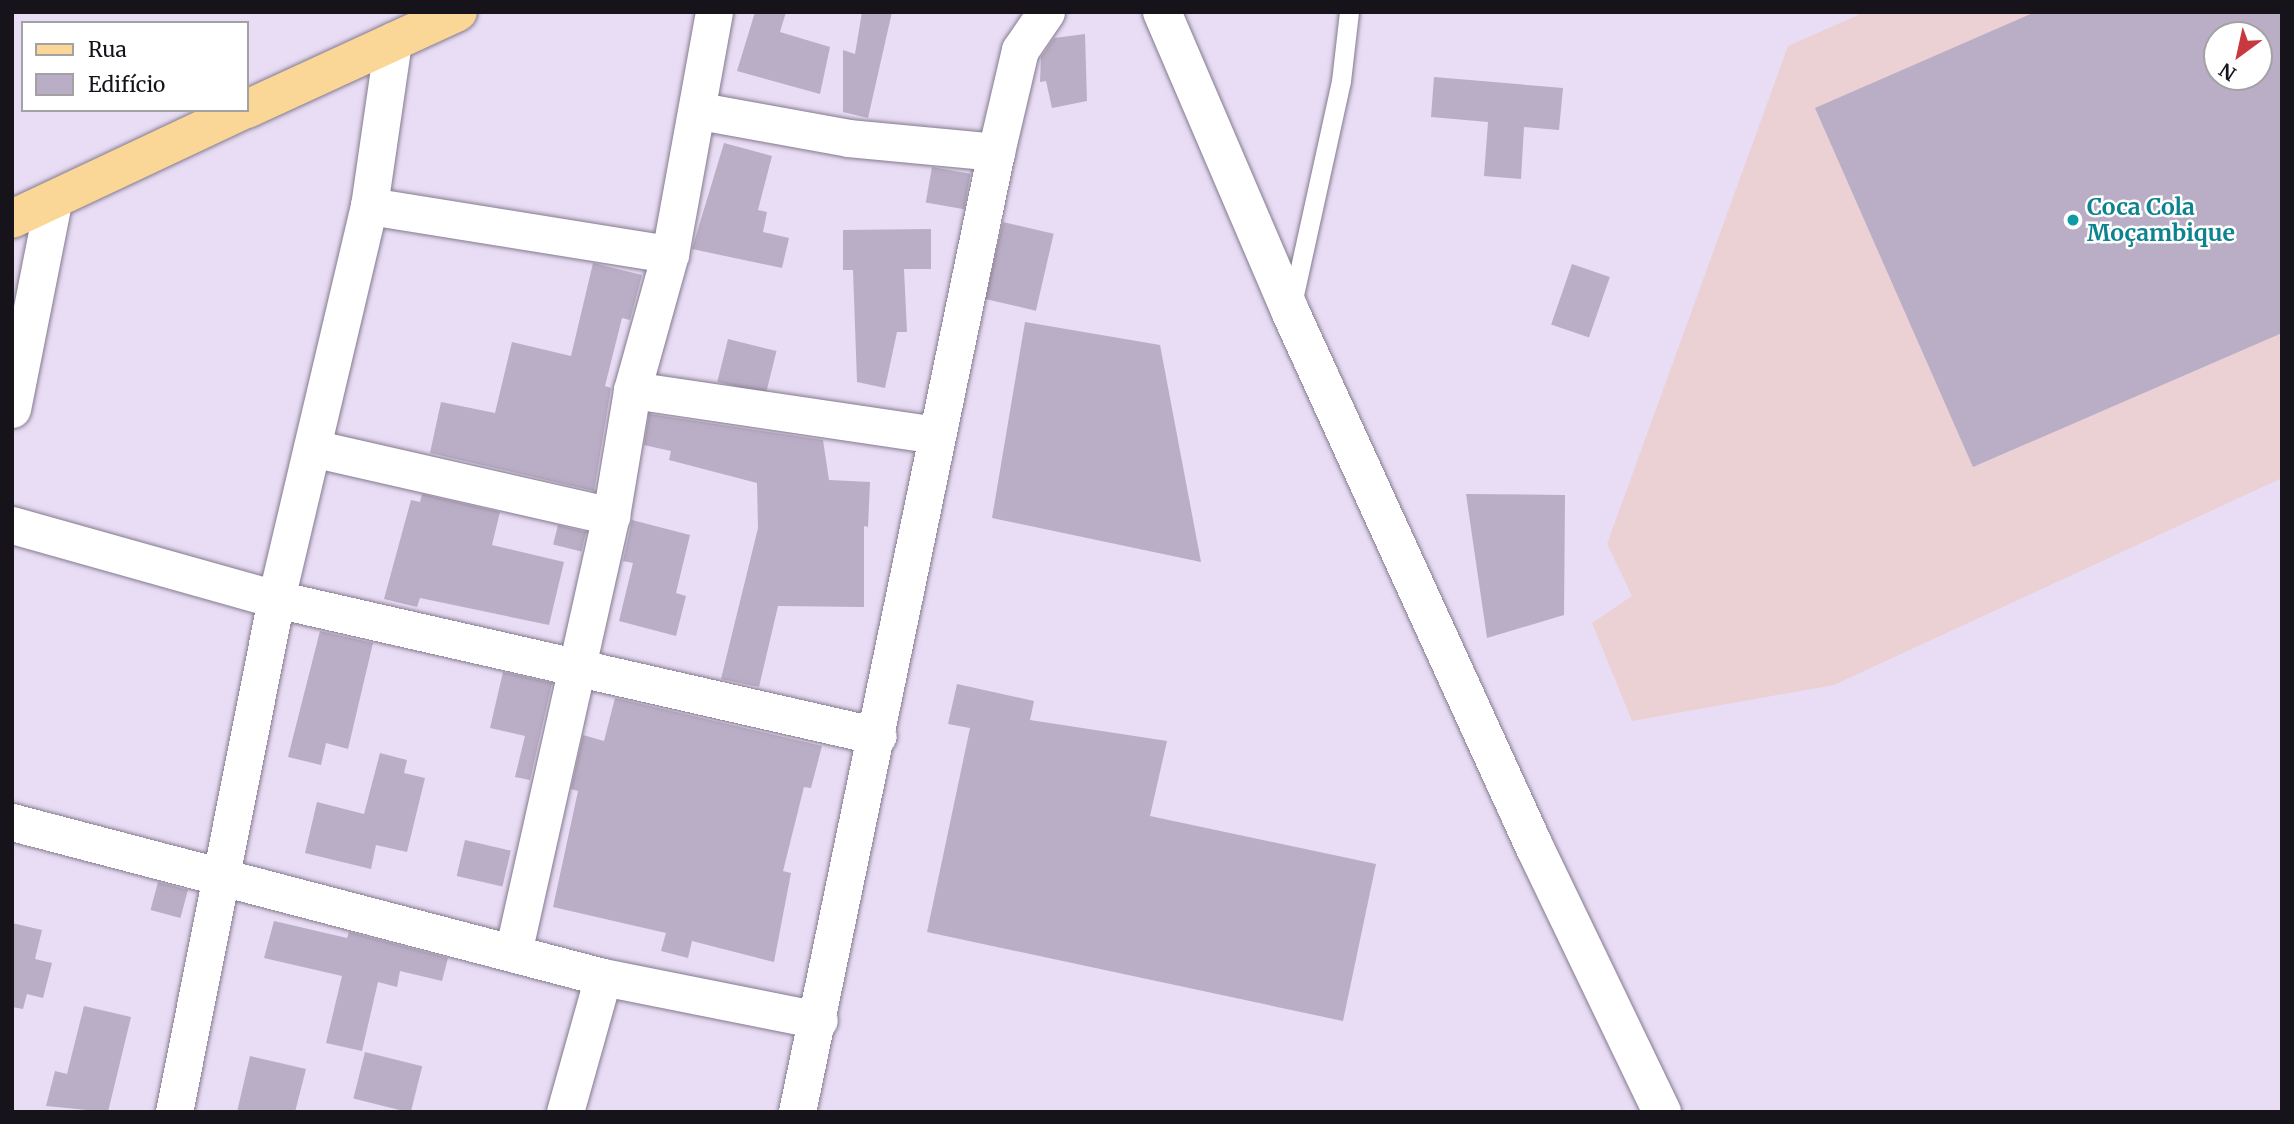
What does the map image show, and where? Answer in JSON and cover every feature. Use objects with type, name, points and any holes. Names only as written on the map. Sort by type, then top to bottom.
[{"type":"main road","points":[[248,109],[458,12]]},
{"type":"main road","points":[[1162,12],[1290,311],[1535,848],[1662,1112]]},
{"type":"main road","points":[[12,219],[241,112]]},
{"type":"street","points":[[513,953],[573,669],[611,516],[632,390],[670,254],[700,111],[714,12]]},
{"type":"street","points":[[797,1112],[819,1020],[878,736],[996,152],[1020,50],[1046,12]]},
{"type":"street","points":[[174,1112],[218,876],[276,599],[369,205],[393,41]]},
{"type":"street","points":[[700,111],[848,138],[996,152]]},
{"type":"street","points":[[12,410],[53,201]]},
{"type":"street","points":[[369,205],[670,254]]},
{"type":"street","points":[[632,390],[937,435]]},
{"type":"street","points":[[312,448],[611,516]]},
{"type":"street","points":[[12,525],[276,599],[573,669],[878,736]]},
{"type":"street","points":[[12,822],[603,978],[819,1020]]},
{"type":"street","points":[[565,1112],[603,978]]},
{"type":"lane","points":[[1290,311],[1341,81],[1349,12]]},
{"type":"shaded area","points":[[1865,12],[2282,12],[2282,478],[1834,685],[1632,721],[1592,623],[1632,596],[1607,544],[1788,46]]},
{"type":"building","points":[[755,12],[786,12],[780,32],[830,47],[820,94],[737,71]]},
{"type":"building","points":[[862,12],[892,12],[868,118],[843,112],[843,50],[855,54]]},
{"type":"building","name":"Coca Cola Moçambique","points":[[2035,12],[2282,12],[2282,333],[1973,467],[1815,108]]},
{"type":"building","points":[[1085,34],[1087,101],[1052,108],[1046,81],[1040,82],[1041,57],[1054,38]]},
{"type":"building","points":[[1434,77],[1563,88],[1559,130],[1524,127],[1521,179],[1484,176],[1488,122],[1431,117]]},
{"type":"building","points":[[724,143],[772,156],[758,210],[767,212],[763,232],[789,238],[782,268],[692,249]]},
{"type":"building","points":[[932,167],[970,174],[964,209],[926,202]]},
{"type":"building","points":[[1003,222],[1054,234],[1036,311],[985,299]]},
{"type":"building","points":[[931,229],[931,269],[904,269],[907,332],[897,332],[885,388],[857,382],[853,270],[843,270],[843,230]]},
{"type":"building","points":[[593,263],[642,275],[630,320],[622,318],[605,386],[611,388],[594,491],[430,453],[441,402],[495,413],[512,342],[571,356]]},
{"type":"building","points":[[1572,264],[1610,277],[1589,338],[1551,325]]},
{"type":"building","points":[[1025,322],[1160,345],[1201,562],[992,518]]},
{"type":"building","points":[[728,339],[777,351],[766,394],[717,382]]},
{"type":"building","points":[[649,414],[823,440],[829,480],[870,482],[868,527],[864,526],[864,607],[778,606],[759,687],[721,679],[758,528],[757,483],[669,460],[671,451],[644,445]]},
{"type":"building","points":[[422,494],[500,512],[492,545],[564,562],[549,625],[420,598],[417,607],[384,599],[411,500],[420,502]]},
{"type":"building","points":[[1466,494],[1565,495],[1564,615],[1487,638]]},
{"type":"building","points":[[632,520],[690,535],[676,593],[686,596],[676,636],[619,621],[633,563],[623,561]]},
{"type":"building","points":[[558,525],[586,532],[581,551],[553,544]]},
{"type":"building","points":[[320,631],[373,643],[348,749],[326,743],[321,765],[288,757]]},
{"type":"building","points":[[503,672],[552,683],[530,780],[515,777],[525,736],[490,728]]},
{"type":"building","points":[[957,684],[1034,701],[1030,720],[1167,741],[1150,816],[1376,864],[1343,1021],[927,932],[970,728],[948,724]]},
{"type":"building","points":[[615,698],[822,746],[811,788],[804,787],[783,871],[791,873],[774,962],[692,941],[688,958],[661,951],[666,933],[553,907],[578,791],[571,789],[583,735],[604,741]]},
{"type":"building","points":[[380,753],[407,760],[404,773],[425,778],[407,852],[376,845],[371,869],[305,853],[317,802],[364,814]]},
{"type":"building","points":[[465,840],[511,851],[502,887],[457,876]]},
{"type":"building","points":[[158,882],[188,890],[180,918],[150,910]]},
{"type":"building","points":[[274,921],[347,938],[349,932],[448,958],[442,981],[400,971],[397,987],[378,982],[362,1051],[326,1043],[342,976],[264,958]]},
{"type":"building","points":[[12,923],[42,930],[35,959],[52,963],[43,998],[27,994],[23,1009],[12,1007]]},
{"type":"building","points":[[84,1006],[131,1017],[108,1112],[46,1106],[55,1071],[67,1074]]},
{"type":"building","points":[[365,1052],[422,1066],[411,1112],[353,1099]]},
{"type":"building","points":[[250,1056],[306,1069],[295,1112],[237,1112]]},
{"type":"place","name":"Coca Cola Moçambique","points":[[2073,220]]}]
